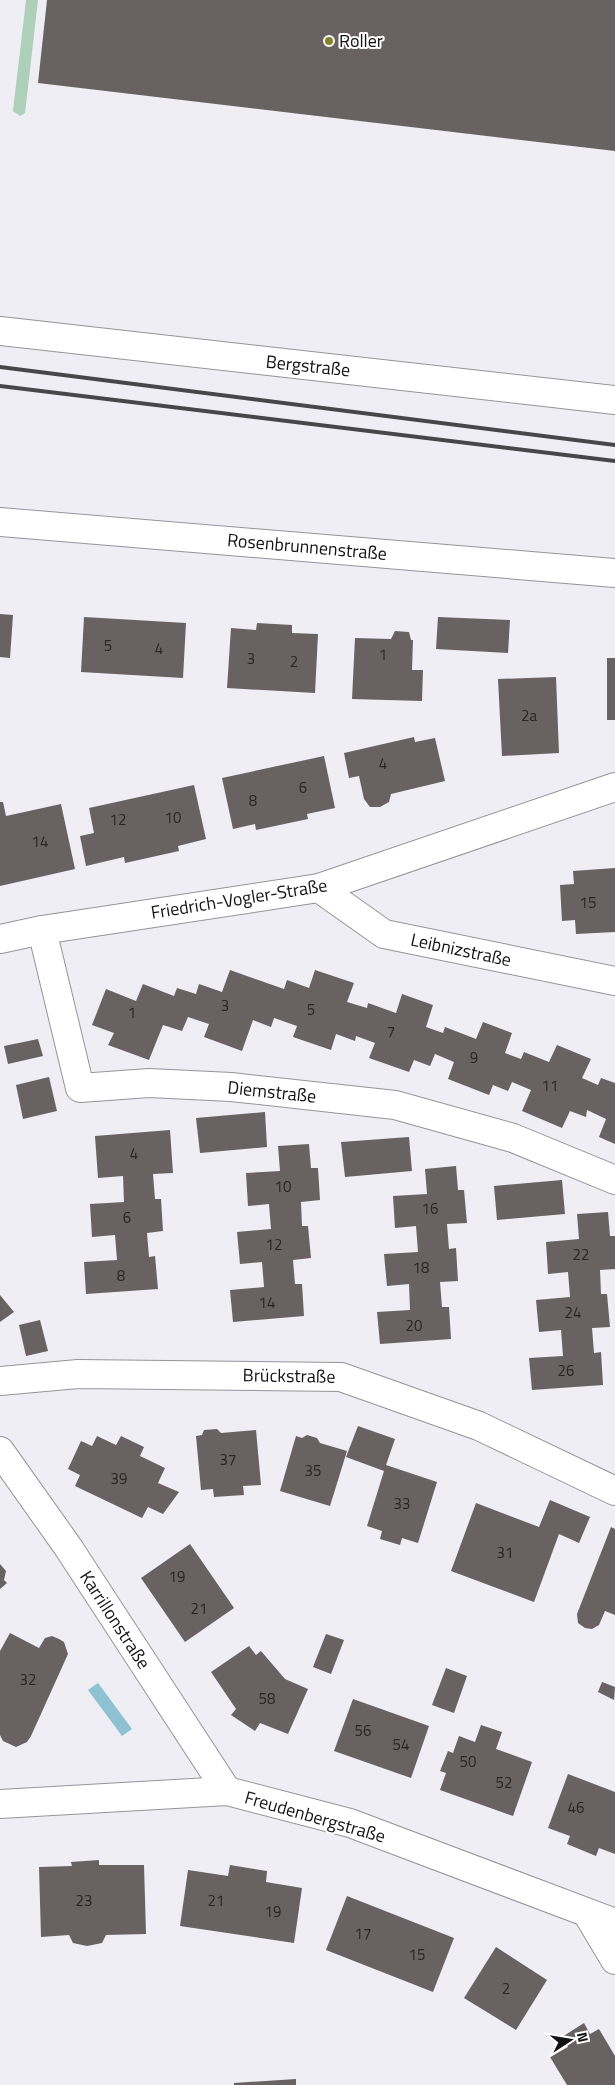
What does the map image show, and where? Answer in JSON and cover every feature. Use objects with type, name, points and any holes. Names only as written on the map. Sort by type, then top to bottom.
[{"type":"street","name":"Bergstraße","points":[[0,331],[615,400]]},
{"type":"street","name":"Rosenbrunnenstraße","points":[[0,522],[615,573]]},
{"type":"street","name":"Friedrich-Vogler-Straße","points":[[0,939],[42,930],[319,888],[615,787]]},
{"type":"street","name":"Leibnizstraße","points":[[319,888],[384,934],[615,981]]},
{"type":"street","name":"Diemstraße","points":[[42,930],[80,1088],[149,1083],[231,1087],[395,1105],[513,1138],[615,1180]]},
{"type":"street","name":"Brückstraße","points":[[0,1381],[78,1374],[341,1376],[479,1426],[615,1490]]},
{"type":"street","name":"Karrillonstraße","points":[[0,1452],[68,1547],[227,1791]]},
{"type":"street","name":"Freudenbergstraße","points":[[0,1804],[227,1791],[350,1823],[615,1923]]},
{"type":"street","points":[[587,1913],[615,1960]]},
{"type":"green space","points":[[26,0],[38,0],[25,113],[20,116],[13,111]]},
{"type":"water","points":[[98,1683],[132,1729],[122,1736],[88,1690]]},
{"type":"building","name":"Roller","points":[[47,0],[615,0],[615,151],[38,83]]},
{"type":"building","points":[[0,614],[13,615],[10,658],[0,657]]},
{"type":"building","points":[[84,617],[186,623],[183,678],[81,672]]},
{"type":"building","points":[[438,617],[510,620],[508,653],[436,649]]},
{"type":"building","points":[[257,623],[292,625],[292,633],[318,634],[315,693],[227,688],[231,628],[256,630]]},
{"type":"building","points":[[395,631],[409,632],[411,640],[413,640],[412,670],[423,670],[422,701],[352,699],[355,638],[391,639]]},
{"type":"building","points":[[607,658],[615,658],[615,720],[607,720]]},
{"type":"building","points":[[556,677],[559,753],[502,756],[498,679]]},
{"type":"building","points":[[414,737],[415,742],[435,738],[445,781],[391,794],[389,802],[380,807],[370,807],[364,799],[359,776],[349,778],[344,753]]},
{"type":"building","points":[[324,756],[335,808],[307,814],[308,819],[256,830],[255,824],[233,829],[222,778]]},
{"type":"building","points":[[194,785],[206,839],[178,846],[179,851],[125,863],[124,857],[86,866],[80,836],[94,833],[89,808]]},
{"type":"building","points":[[0,802],[3,802],[6,816],[61,804],[75,869],[0,886]]},
{"type":"building","points":[[615,868],[615,932],[576,934],[575,920],[562,921],[560,885],[574,884],[573,871]]},
{"type":"building","points":[[230,970],[284,989],[287,980],[309,988],[315,970],[354,983],[347,1002],[367,1008],[368,1003],[396,1013],[402,994],[433,1005],[426,1027],[443,1033],[445,1027],[476,1039],[483,1022],[512,1033],[505,1053],[521,1059],[524,1052],[549,1062],[557,1045],[591,1059],[582,1078],[598,1085],[601,1078],[615,1083],[615,1144],[599,1137],[606,1119],[587,1110],[586,1117],[570,1111],[562,1128],[522,1111],[531,1090],[512,1082],[508,1091],[493,1085],[489,1095],[448,1079],[454,1062],[435,1054],[430,1066],[414,1060],[409,1072],[369,1058],[375,1043],[356,1036],[355,1041],[336,1034],[331,1050],[293,1037],[297,1026],[274,1018],[271,1027],[253,1020],[242,1051],[204,1037],[209,1024],[188,1017],[182,1031],[163,1025],[149,1060],[108,1045],[114,1033],[92,1025],[106,989],[136,1001],[143,984],[174,996],[177,988],[196,994],[199,984],[222,992]]},
{"type":"building","points":[[38,1039],[43,1056],[8,1064],[4,1046]]},
{"type":"building","points":[[49,1077],[57,1111],[23,1119],[16,1085]]},
{"type":"building","points":[[265,1112],[267,1147],[200,1153],[196,1118]]},
{"type":"building","points":[[170,1130],[173,1173],[153,1174],[155,1199],[161,1199],[163,1231],[147,1233],[149,1257],[155,1256],[158,1289],[86,1294],[84,1262],[117,1260],[115,1235],[92,1237],[90,1204],[124,1202],[123,1176],[98,1178],[95,1136]]},
{"type":"building","points":[[409,1137],[412,1171],[345,1177],[341,1142]]},
{"type":"building","points":[[309,1144],[311,1168],[318,1168],[320,1200],[301,1202],[302,1226],[308,1226],[311,1258],[293,1260],[295,1284],[302,1284],[304,1316],[233,1322],[230,1290],[264,1287],[262,1262],[240,1264],[237,1232],[271,1229],[269,1204],[248,1206],[246,1173],[280,1171],[278,1146]]},
{"type":"building","points":[[456,1166],[458,1190],[464,1190],[467,1223],[447,1224],[449,1249],[456,1248],[458,1281],[440,1282],[442,1307],[449,1307],[451,1339],[380,1344],[377,1312],[410,1310],[409,1284],[387,1286],[384,1254],[418,1252],[416,1226],[395,1228],[393,1196],[427,1194],[425,1169]]},
{"type":"building","points":[[562,1180],[565,1214],[497,1220],[494,1186]]},
{"type":"building","points":[[608,1212],[610,1236],[615,1236],[615,1269],[600,1270],[601,1294],[607,1294],[610,1327],[592,1328],[594,1353],[601,1352],[603,1385],[532,1390],[529,1358],[563,1356],[561,1330],[539,1332],[536,1300],[570,1297],[568,1272],[548,1274],[546,1242],[579,1239],[577,1214]]},
{"type":"building","points":[[0,1295],[14,1312],[0,1322]]},
{"type":"building","points":[[40,1320],[48,1351],[26,1356],[19,1325]]},
{"type":"building","points":[[358,1426],[395,1439],[386,1465],[437,1482],[418,1543],[402,1538],[400,1545],[380,1539],[382,1531],[367,1526],[384,1471],[346,1457]]},
{"type":"building","points":[[217,1429],[221,1433],[256,1430],[261,1485],[243,1486],[244,1495],[214,1497],[213,1489],[201,1490],[196,1436],[202,1435],[204,1430]]},
{"type":"building","points":[[307,1435],[317,1438],[320,1443],[347,1451],[330,1506],[280,1491],[296,1436],[302,1438]]},
{"type":"building","points":[[97,1436],[116,1445],[121,1436],[144,1447],[140,1456],[165,1468],[158,1483],[179,1492],[163,1514],[148,1507],[142,1518],[75,1486],[80,1475],[68,1469],[81,1441],[92,1446]]},
{"type":"building","points":[[550,1500],[590,1517],[579,1543],[559,1534],[534,1602],[451,1571],[476,1503],[539,1527]]},
{"type":"building","points":[[611,1527],[615,1529],[615,1615],[605,1611],[599,1625],[592,1629],[585,1628],[578,1623],[577,1614]]},
{"type":"building","points":[[190,1544],[234,1608],[185,1642],[141,1578]]},
{"type":"building","points":[[0,1564],[6,1571],[4,1580],[7,1583],[0,1589]]},
{"type":"building","points":[[10,1633],[39,1648],[45,1638],[52,1636],[64,1642],[68,1654],[31,1736],[27,1742],[16,1747],[3,1741],[0,1735],[0,1651]]},
{"type":"building","points":[[326,1634],[344,1640],[331,1674],[313,1667]]},
{"type":"building","points":[[249,1646],[256,1655],[261,1651],[285,1679],[308,1689],[288,1734],[260,1723],[255,1731],[231,1715],[236,1709],[211,1672]]},
{"type":"building","points":[[446,1668],[467,1676],[454,1713],[432,1705]]},
{"type":"building","points":[[602,1682],[615,1687],[614,1700],[598,1692]]},
{"type":"building","points":[[353,1699],[429,1726],[411,1778],[334,1751]]},
{"type":"building","points":[[481,1725],[502,1732],[496,1749],[532,1762],[513,1816],[440,1790],[446,1773],[440,1771],[448,1751],[453,1753],[459,1736],[475,1742]]},
{"type":"building","points":[[568,1774],[615,1792],[615,1854],[599,1848],[596,1856],[567,1844],[570,1836],[548,1828]]},
{"type":"building","points":[[99,1860],[99,1865],[144,1865],[146,1934],[106,1935],[102,1943],[87,1946],[73,1943],[69,1935],[41,1937],[39,1867],[72,1866],[71,1862]]},
{"type":"building","points":[[230,1865],[267,1871],[266,1882],[302,1888],[294,1943],[180,1926],[188,1870],[228,1876]]},
{"type":"building","points":[[347,1896],[454,1938],[433,1992],[326,1950]]},
{"type":"building","points":[[496,1947],[547,1980],[516,2030],[464,1998]]},
{"type":"building","points":[[584,2023],[590,2034],[599,2029],[615,2056],[615,2085],[567,2085],[550,2057],[568,2047],[562,2037]]},
{"type":"building","points":[[296,2079],[296,2085],[234,2085],[234,2083]]},
{"type":"railway","points":[[0,367],[615,445]]},
{"type":"railway","points":[[0,386],[615,461]]},
{"type":"place","name":"Roller","points":[[329,41]]}]
